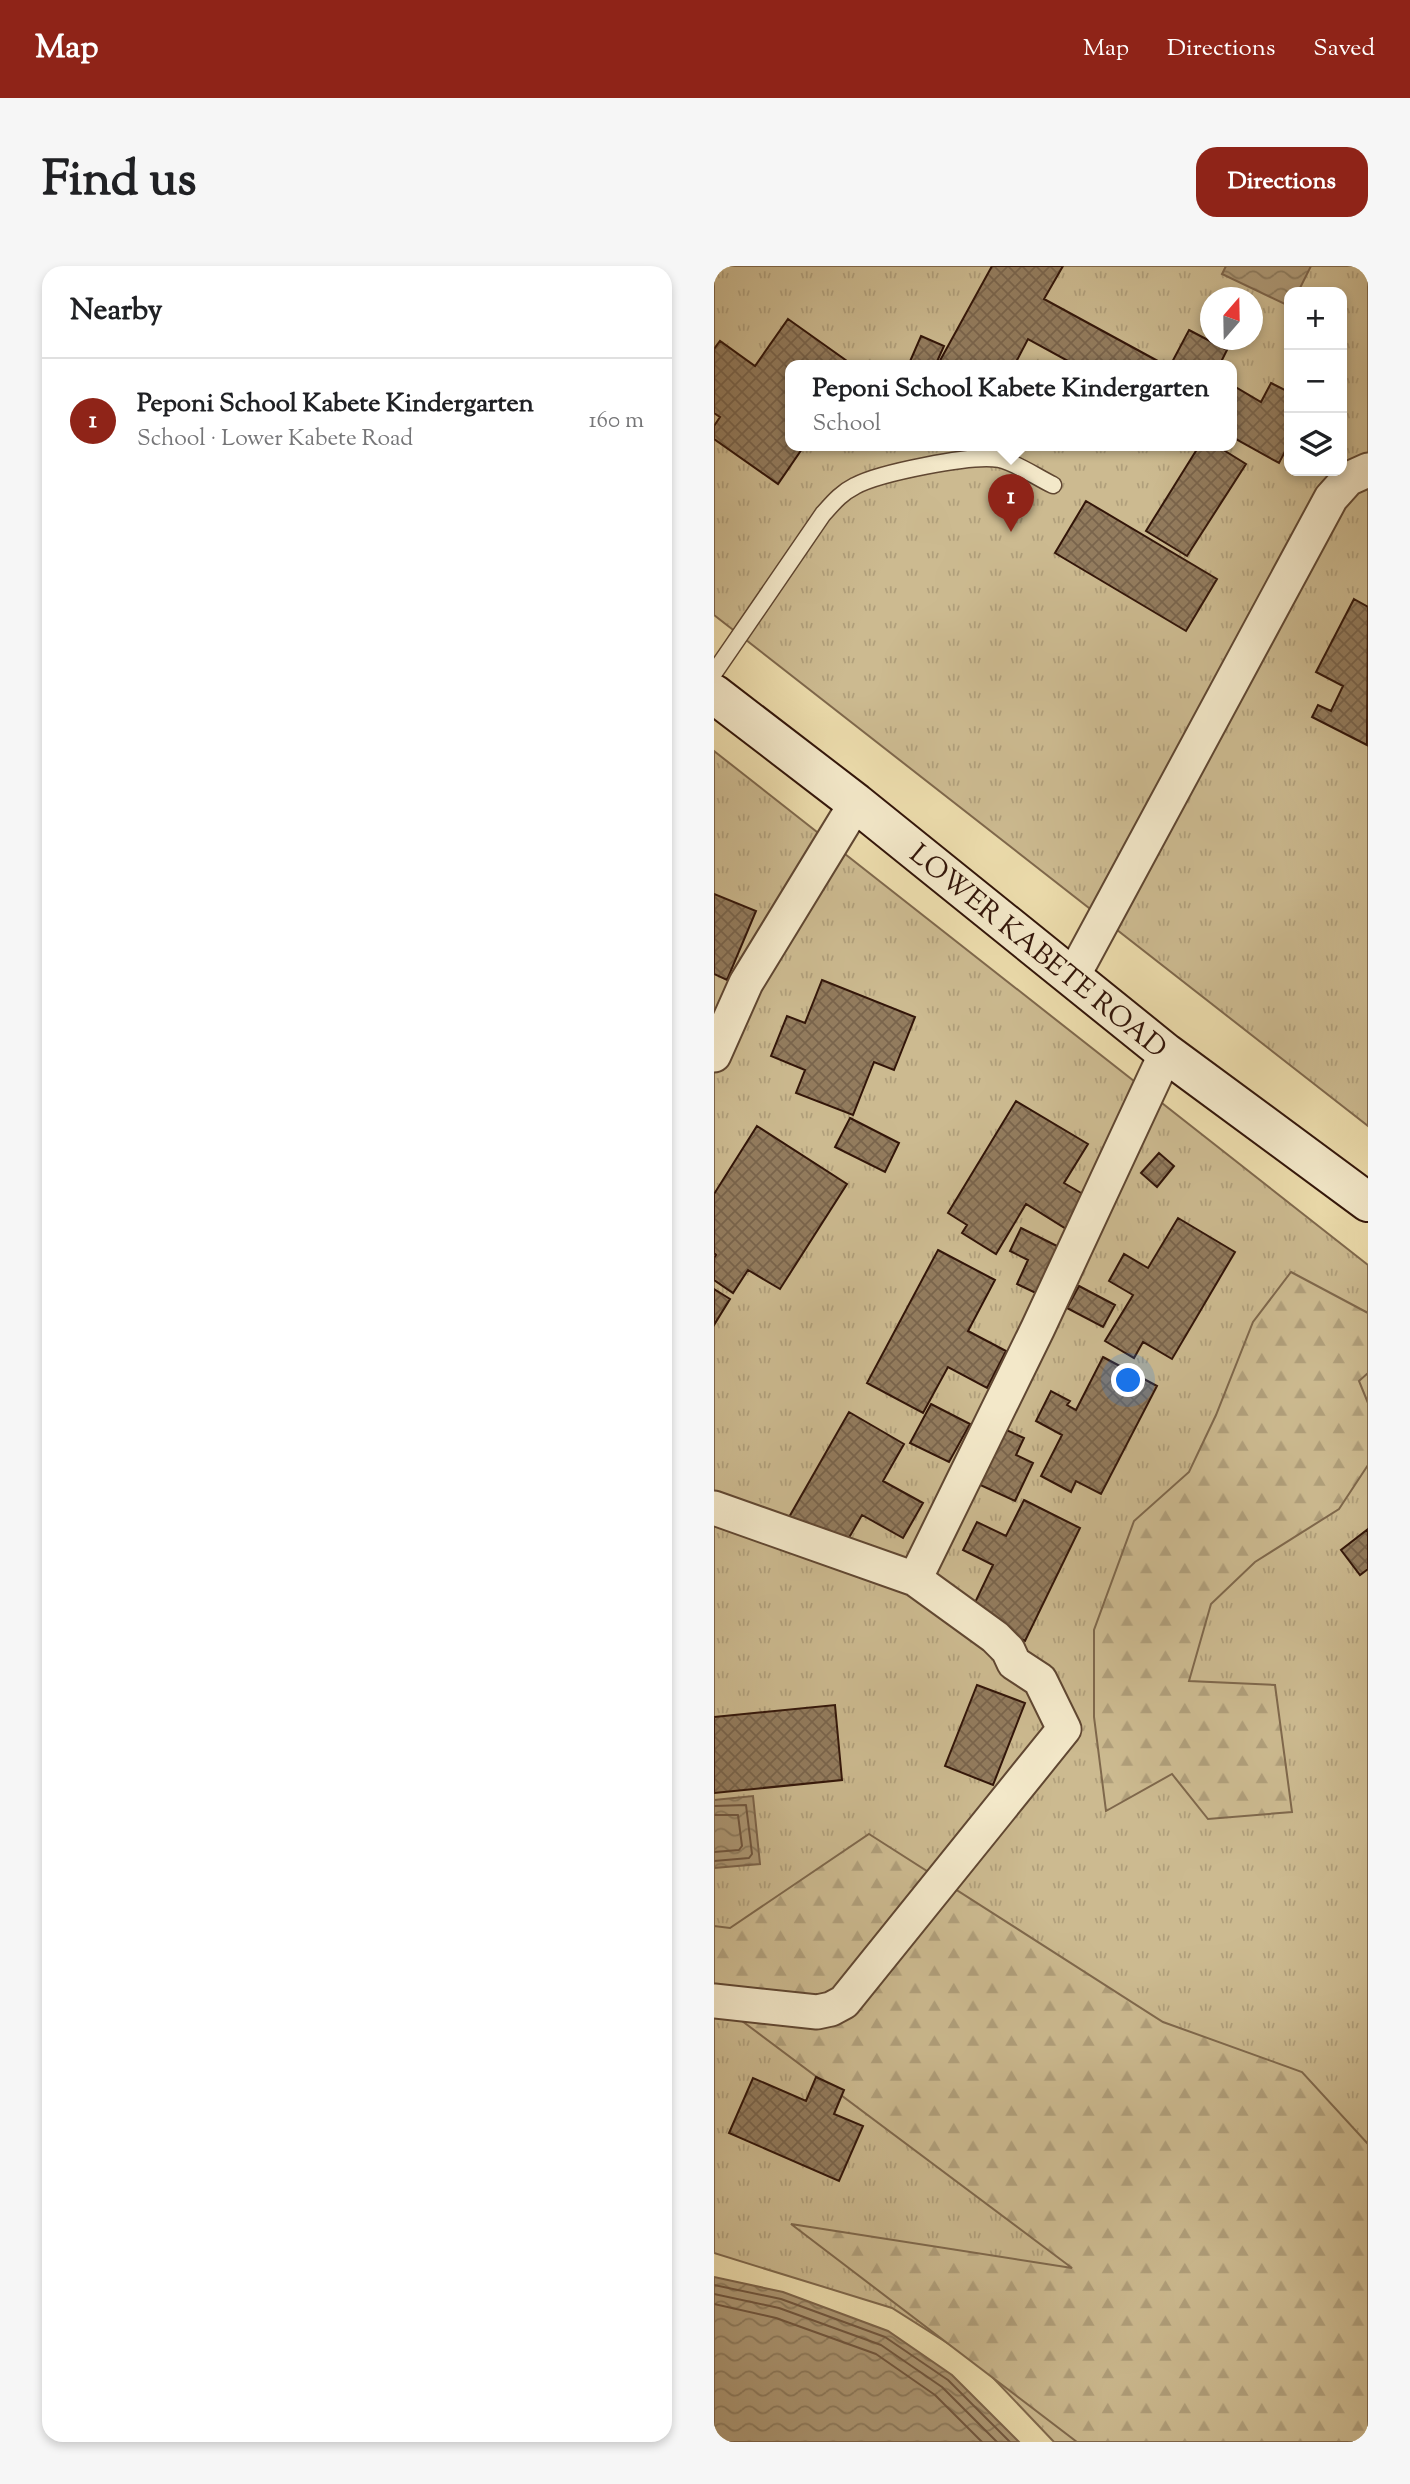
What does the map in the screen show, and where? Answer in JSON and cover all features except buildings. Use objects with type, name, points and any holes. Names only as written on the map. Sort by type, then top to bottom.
[{"type":"main road","name":"LOWER KABETE ROAD","points":[[714,694],[856,803],[1166,1053],[1368,1202]]},
{"type":"street","points":[[1072,978],[1331,498],[1348,479],[1368,470]]},
{"type":"street","points":[[714,1055],[746,984],[856,803]]},
{"type":"street","points":[[915,1579],[1038,1328],[1166,1053]]},
{"type":"street","points":[[714,1508],[915,1579],[995,1637],[1008,1650],[1014,1663],[1040,1679],[1064,1729],[844,2002],[817,2012],[714,2001]]},
{"type":"lane","points":[[714,673],[823,514],[839,496],[856,485],[874,478],[964,460],[1000,459],[1053,485]]},
{"type":"green space","points":[[714,266],[1368,266],[1368,1126],[714,615]]},
{"type":"green space","points":[[714,751],[1368,1265],[1368,2442],[1054,2442],[979,2363],[892,2308],[714,2253]]},
{"type":"green space","points":[[1291,1272],[1368,1313],[1368,1373],[1359,1381],[1368,1403],[1368,1465],[1339,1509],[1255,1562],[1211,1604],[1189,1681],[1275,1685],[1292,1812],[1208,1819],[1172,1774],[1106,1811],[1094,1717],[1094,1630],[1134,1521],[1189,1472],[1216,1415],[1253,1322]]},
{"type":"green space","points":[[869,1834],[1163,2022],[1302,2072],[1368,2144],[1368,2442],[1077,2442],[791,2224],[1072,2268],[714,2000],[714,1926],[730,1928]]},
{"type":"water","points":[[1226,266],[1311,266],[1300,287],[1284,287],[1284,304],[1263,294],[1263,287],[1249,287],[1222,274]]},
{"type":"water","points":[[753,1796],[760,1864],[714,1868],[714,1800]]},
{"type":"water","points":[[714,2277],[783,2292],[888,2331],[952,2375],[1019,2442],[714,2442]]},
{"type":"place","name":"Peponi School Kabete Kindergarten","points":[[1011,532]]}]
